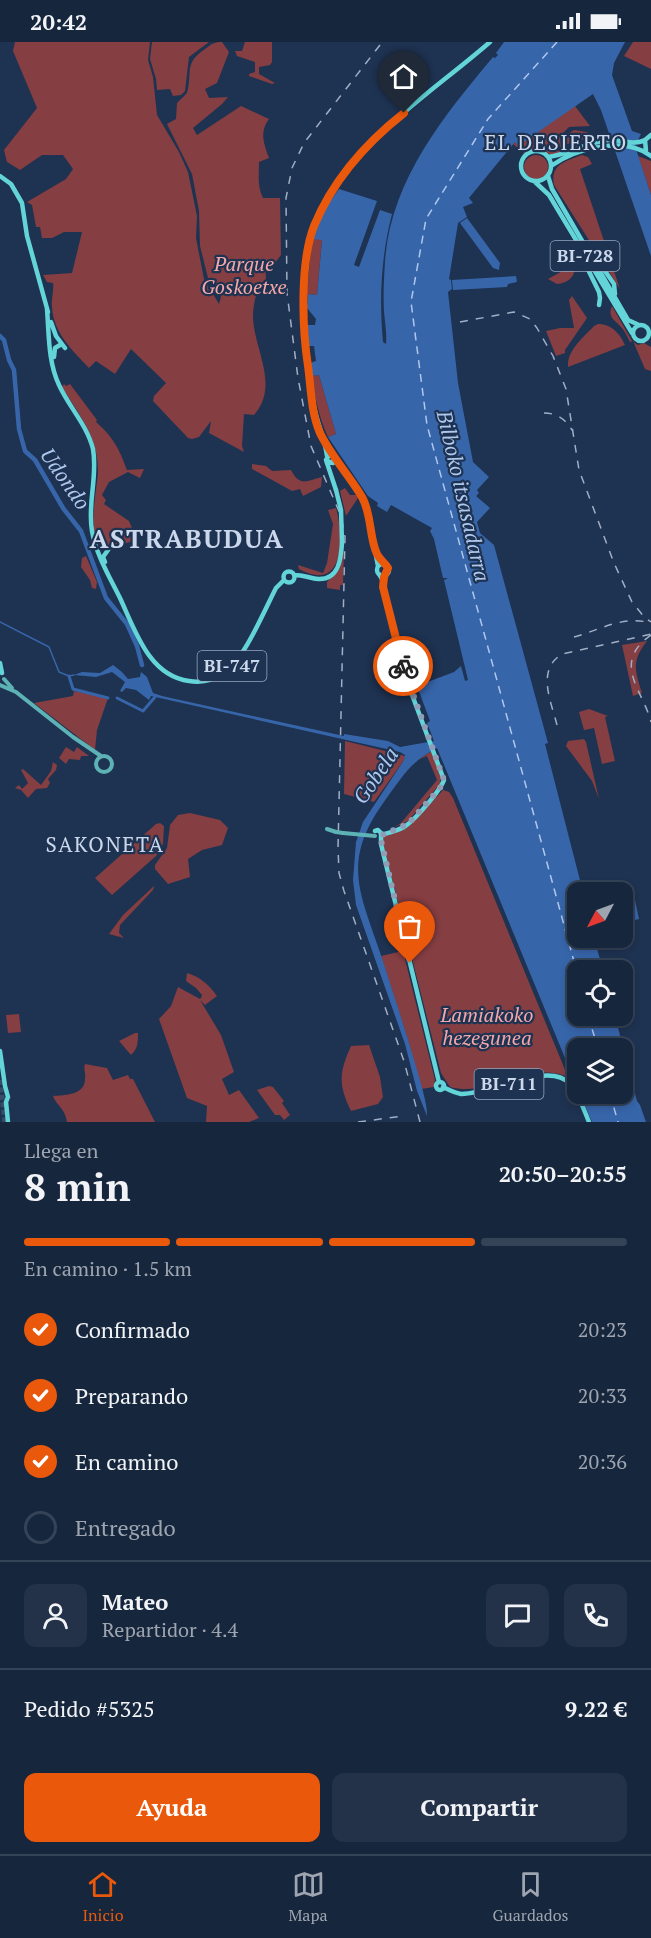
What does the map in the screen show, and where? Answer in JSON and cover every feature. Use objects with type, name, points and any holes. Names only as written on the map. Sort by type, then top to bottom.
[{"type":"main road","points":[[375,834],[387,833],[408,824],[441,787],[444,780],[417,707],[392,626],[378,574],[377,554],[368,514],[362,498],[339,464],[331,459],[321,434],[314,406],[306,344],[307,252],[314,226],[336,183],[370,142],[489,43]]},
{"type":"main road","points":[[651,135],[639,145],[651,156]]},
{"type":"main road","name":"BI-728","points":[[548,176],[552,189],[572,228],[624,322],[636,340],[644,341],[650,335],[647,328],[628,320],[572,228],[546,191],[525,177],[521,164],[522,159],[535,151],[548,157],[556,156],[611,139],[639,145]]},
{"type":"main road","points":[[645,140],[646,151]]},
{"type":"main road","name":"BI-728","points":[[594,144],[600,147],[639,145]]},
{"type":"main road","name":"BI-728","points":[[551,166],[594,144]]},
{"type":"main road","points":[[534,182],[548,176],[551,166],[548,157]]},
{"type":"main road","name":"BI-747","points":[[0,178],[11,184],[22,203],[27,236],[47,309],[53,368],[59,387],[85,429],[92,445],[95,475],[90,516],[94,541],[152,660],[173,677],[194,682],[215,678],[232,666],[241,654],[276,588],[284,580],[283,575],[287,571],[294,575],[319,579],[330,576],[338,567],[342,543],[341,510],[330,471],[331,459]]},
{"type":"main road","points":[[572,228],[611,278],[615,294]]},
{"type":"main road","points":[[572,228],[599,292],[599,305]]},
{"type":"main road","points":[[47,309],[52,329],[60,344]]},
{"type":"main road","points":[[633,333],[639,325]]},
{"type":"main road","points":[[50,343],[57,340],[60,344]]},
{"type":"main road","points":[[644,341],[651,343]]},
{"type":"main road","points":[[53,368],[54,351],[60,344]]},
{"type":"main road","points":[[94,541],[101,549],[108,550],[103,556],[111,579]]},
{"type":"main road","points":[[100,557],[105,550]]},
{"type":"main road","points":[[377,554],[388,568],[383,587]]},
{"type":"main road","points":[[378,566],[385,564]]},
{"type":"main road","points":[[378,574],[386,575]]},
{"type":"main road","points":[[0,663],[2,674]]},
{"type":"main road","name":"BI-711","points":[[375,834],[381,844],[439,1082],[436,1085],[437,1089],[444,1087],[457,1093],[469,1093],[551,1075],[567,1081],[575,1091],[589,1122]]},
{"type":"main road","points":[[0,1051],[3,1090],[8,1097],[6,1102],[8,1122]]},
{"type":"main road","points":[[0,1105],[6,1102]]},
{"type":"street","points":[[2,674],[0,685],[10,688],[29,701],[100,758]]},
{"type":"street","points":[[2,674],[29,701]]},
{"type":"street","points":[[327,830],[375,834]]},
{"type":"street","points":[[329,835],[336,832]]},
{"type":"green space","name":"Parque Goskoetxe","points":[[15,42],[150,42],[148,60],[153,77],[157,115],[188,172],[197,216],[196,238],[204,279],[219,304],[221,297],[214,281],[208,278],[200,246],[199,211],[192,174],[167,124],[176,119],[177,103],[187,93],[191,64],[194,59],[211,45],[219,42],[222,42],[229,52],[217,83],[205,89],[209,98],[228,97],[193,128],[197,135],[241,106],[269,119],[263,133],[269,158],[259,162],[259,185],[263,198],[280,198],[281,255],[271,268],[265,264],[266,281],[255,301],[254,326],[263,366],[265,391],[262,403],[254,415],[244,414],[242,446],[244,452],[209,433],[211,421],[199,437],[188,438],[153,401],[154,396],[166,383],[131,349],[115,374],[96,361],[89,368],[60,333],[53,316],[53,283],[47,282],[43,275],[72,273],[82,232],[64,232],[52,238],[42,238],[40,227],[36,227],[32,205],[27,202],[66,179],[73,169],[63,155],[42,155],[20,170],[7,162],[4,150],[37,108],[13,51]]},
{"type":"green space","points":[[152,42],[209,42],[189,57],[185,91],[181,95],[173,96],[170,89],[157,90],[150,59]]},
{"type":"green space","points":[[245,42],[272,42],[272,62],[270,65],[259,67],[259,74],[275,83],[249,76],[255,72],[255,62],[237,56],[235,51],[242,51]]},
{"type":"green space","points":[[633,42],[651,42],[651,69],[624,56]]},
{"type":"green space","points":[[575,106],[590,126],[569,127],[560,136],[561,147],[551,149],[536,143],[536,146],[553,152],[561,150],[560,153],[552,155],[535,148],[524,153],[513,144],[515,142],[518,145]]},
{"type":"green space","points":[[574,130],[587,132],[597,138],[579,140],[565,145],[566,135]]},
{"type":"green space","points":[[536,155],[545,158],[548,167],[545,176],[536,179],[527,176],[524,167],[527,158]]},
{"type":"green space","points":[[582,155],[588,157],[592,164],[580,169],[620,289],[554,185],[553,178],[557,168]]},
{"type":"green space","points":[[638,156],[651,161],[651,195]]},
{"type":"green space","points":[[312,239],[322,239],[317,295],[308,294],[308,300],[307,292]]},
{"type":"green space","points":[[575,264],[573,275],[568,280],[557,284],[548,279]]},
{"type":"green space","points":[[572,296],[587,318],[565,353],[556,356],[546,331],[574,328],[569,300]]},
{"type":"green space","points":[[612,306],[632,341],[630,342],[622,328],[611,316]]},
{"type":"green space","points":[[598,324],[615,330],[625,345],[568,367],[573,350]]},
{"type":"green space","points":[[633,342],[638,345],[644,343],[651,347],[651,371],[645,369]]},
{"type":"green space","points":[[319,375],[336,434],[328,437],[318,407],[312,376]]},
{"type":"green space","points":[[64,384],[66,386],[70,384],[97,420],[96,422],[111,438],[127,470],[144,469],[140,478],[128,472],[109,482],[102,495],[106,500],[104,504],[129,521],[137,540],[105,549],[99,543],[94,524],[98,470],[95,446],[62,387]]},
{"type":"green space","points":[[252,464],[266,466],[272,471],[291,470],[301,481],[322,477],[321,487],[303,496],[300,489],[292,491],[252,469]]},
{"type":"green space","points":[[345,488],[350,495],[356,495],[358,498],[346,516],[340,491]]},
{"type":"green space","points":[[336,508],[340,547],[338,559],[333,568],[325,574],[314,575],[299,569],[298,565],[323,573],[327,563],[333,524],[328,510]]},
{"type":"green space","points":[[344,549],[343,585],[340,585],[340,590],[327,588],[327,582],[340,568]]},
{"type":"green space","points":[[86,556],[97,582],[96,589],[92,588],[90,580],[81,567],[82,558]]},
{"type":"green space","points":[[647,641],[638,655],[636,666],[642,693],[633,696],[622,645]]},
{"type":"green space","points":[[74,691],[108,698],[97,730],[95,750],[34,703],[73,696]]},
{"type":"green space","points":[[589,709],[608,716],[605,717],[615,761],[602,764],[594,728],[584,730],[579,712]]},
{"type":"green space","points":[[584,739],[599,799],[592,781],[566,746],[568,741]]},
{"type":"green space","points":[[345,741],[405,756],[374,802],[344,794]]},
{"type":"green space","points":[[66,747],[74,752],[77,747],[89,756],[81,756],[80,760],[69,759],[66,764],[59,758]]},
{"type":"green space","points":[[432,751],[441,774],[440,784],[408,821],[393,828],[401,823],[437,780],[427,756],[417,760]]},
{"type":"green space","points":[[53,762],[57,765],[56,770],[48,779],[50,783],[47,788],[36,789],[28,798],[21,790],[15,788],[19,785],[22,789],[28,783],[21,770],[23,769],[41,785],[51,771]]},
{"type":"green space","name":"Lamiakoko hezegunea","points":[[443,790],[449,792],[567,1077],[553,1073],[538,1073],[480,1088],[450,1087],[441,1073],[382,840],[384,836],[407,828]]},
{"type":"green space","points":[[190,813],[220,820],[228,828],[222,845],[202,850],[188,859],[190,877],[168,884],[155,869],[155,865],[167,848],[170,825],[178,815]]},
{"type":"green space","points":[[160,823],[164,826],[163,844],[156,856],[112,895],[95,878],[156,824]]},
{"type":"green space","points":[[155,883],[153,890],[120,925],[119,933],[124,938],[109,934],[123,915]]},
{"type":"green space","points":[[403,951],[435,1080],[434,1087],[421,1089],[381,956]]},
{"type":"green space","points":[[187,973],[204,982],[217,996],[205,1005],[200,1000],[221,1035],[234,1072],[222,1079],[229,1095],[239,1090],[259,1118],[249,1122],[206,1122],[207,1106],[187,1098],[159,1019],[171,1006],[178,987],[201,998],[202,995],[196,988],[186,981]]},
{"type":"green space","points":[[19,1014],[21,1032],[8,1033],[6,1015]]},
{"type":"green space","points":[[138,1033],[137,1045],[131,1055],[119,1041]]},
{"type":"green space","points":[[369,1045],[380,1077],[383,1097],[378,1104],[351,1111],[342,1086],[342,1071],[351,1046]]},
{"type":"green space","points":[[85,1064],[107,1068],[113,1080],[128,1075],[130,1079],[133,1079],[155,1122],[67,1122],[53,1096],[74,1093],[82,1088],[85,1079]]},
{"type":"green space","points":[[273,1087],[284,1101],[282,1103],[290,1115],[284,1120],[280,1115],[275,1115],[257,1090]]},
{"type":"water","name":"Bilboko itsasadarra","points":[[504,42],[625,42],[614,63],[612,75],[632,131],[641,134],[635,146],[651,195],[651,256],[601,110],[593,94],[518,146],[515,142],[469,198],[473,203],[463,207],[467,217],[458,223],[449,279],[452,289],[448,292],[458,383],[473,462],[489,477],[477,490],[479,493],[476,496],[490,508],[477,522],[480,533],[494,545],[548,743],[545,744],[580,882],[567,882],[567,948],[597,948],[600,960],[567,960],[567,1026],[618,1026],[621,1038],[567,1038],[567,1063],[437,748],[413,764],[402,776],[372,821],[363,841],[358,877],[361,895],[425,1098],[427,1116],[417,1091],[405,1044],[356,905],[353,880],[356,842],[363,822],[404,760],[405,755],[151,696],[149,700],[136,690],[126,688],[120,691],[125,682],[112,672],[96,677],[74,675],[82,672],[100,673],[113,665],[128,679],[140,677],[141,672],[147,677],[153,693],[162,696],[344,736],[344,734],[388,741],[400,747],[434,741],[427,723],[430,721],[417,686],[454,672],[461,666],[465,681],[468,680],[444,580],[448,578],[443,578],[430,531],[432,528],[391,505],[387,512],[377,506],[378,503],[368,496],[328,437],[336,434],[319,375],[312,376],[310,363],[316,361],[314,346],[308,346],[307,325],[315,325],[316,319],[307,308],[308,294],[317,295],[322,240],[312,239],[325,208],[339,189],[377,201],[354,265],[359,267],[380,210],[392,214],[385,246],[381,294],[383,342],[386,344],[385,261],[389,231],[397,203],[422,151],[456,103],[493,57],[498,55],[496,53]]},
{"type":"water","points":[[467,218],[500,263],[499,270],[493,268],[460,223]]},
{"type":"water","points":[[516,276],[517,282],[508,284],[507,287],[453,290],[452,280]]},
{"type":"water","points":[[633,895],[639,919],[633,920]]},
{"type":"water","points":[[633,1086],[646,1122],[592,1122],[584,1104],[633,1104]]},
{"type":"waterway","name":"Udondo","points":[[0,336],[4,340],[14,370],[19,429],[25,451],[35,460],[63,508],[81,531],[106,598],[127,624],[137,646],[142,665]]},
{"type":"waterway","points":[[0,622],[49,647],[59,672],[69,676],[74,675]]},
{"type":"waterway","points":[[69,676],[73,689],[108,698]]},
{"type":"waterway","points":[[117,698],[143,711],[155,697]]},
{"type":"ferry route","points":[[557,42],[488,119],[426,219],[411,302],[427,425],[574,960]]},
{"type":"ferry route","points":[[591,1026],[595,1038]]},
{"type":"ferry route","points":[[613,1104],[618,1122]]},
{"type":"tunnel","points":[[0,1080],[5,1122]]},
{"type":"railway","points":[[380,45],[304,143],[292,168],[286,198],[287,293],[298,378],[311,446],[341,516],[345,537],[339,873],[404,1061],[420,1122]]},
{"type":"railway","points":[[460,322],[514,312],[530,319],[537,328],[553,356],[566,389],[579,470],[614,563],[632,602],[651,622]]},
{"type":"railway","points":[[544,413],[560,417],[572,430]]},
{"type":"railway","points":[[574,637],[621,622],[651,623]]},
{"type":"railway","points":[[557,725],[547,686],[549,668],[554,661],[562,654],[651,634]]},
{"type":"railway","points":[[651,635],[639,645],[631,666],[633,677],[651,722]]},
{"type":"railway","points":[[358,1122],[403,1116]]},
{"type":"way so far","points":[[403,666],[444,780],[440,788],[408,824],[380,836],[410,963]]},
{"type":"district","name":"EL DESIERTO","points":[[556,143]]},
{"type":"district","name":"ASTRABUDUA","points":[[187,539]]},
{"type":"district","name":"SAKONETA","points":[[105,845]]},
{"type":"route","points":[[403,666],[383,587],[388,568],[377,554],[366,504],[332,455],[318,427],[307,356],[305,290],[307,252],[314,226],[336,183],[370,142],[404,113]]},
{"type":"water label","name":"Gobela","points":[[376,776]]}]
